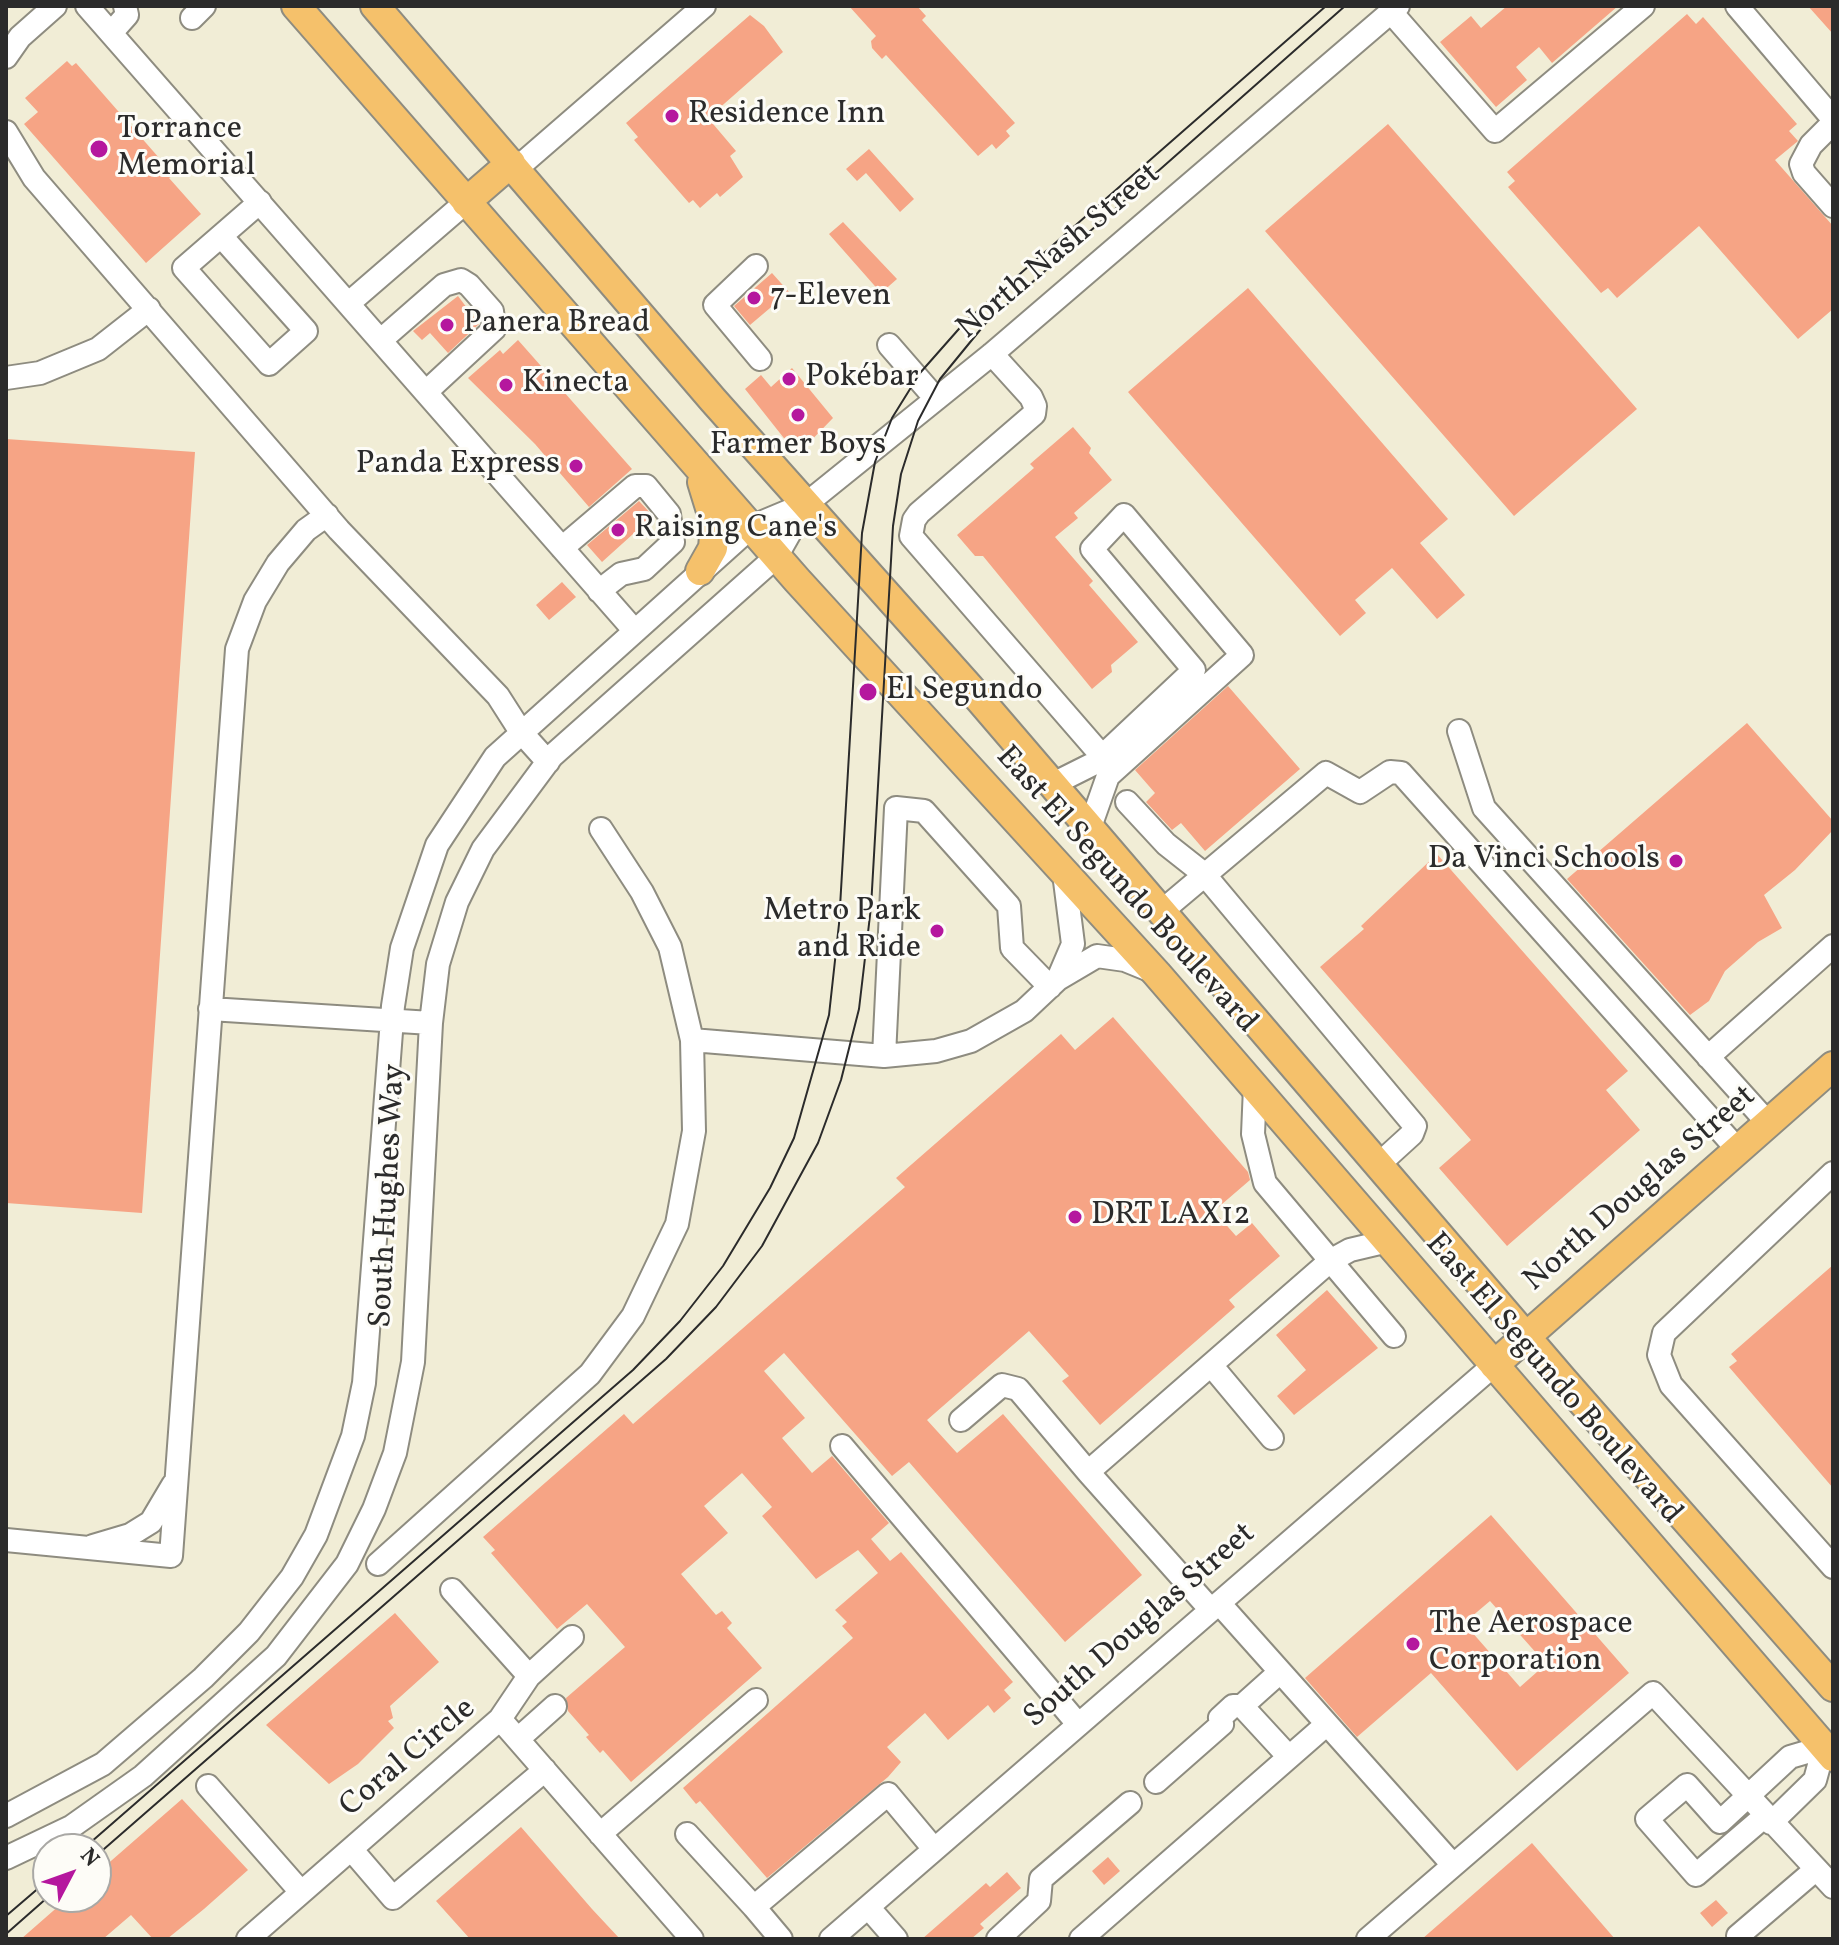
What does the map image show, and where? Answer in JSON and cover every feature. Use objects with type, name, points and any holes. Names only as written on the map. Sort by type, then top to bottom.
[{"type":"main road","name":"East El Segundo Boulevard","points":[[296,6],[776,557],[1157,974],[1830,1748]]},
{"type":"main road","name":"East El Segundo Boulevard","points":[[375,6],[713,400],[1053,784],[1526,1337],[1833,1687]]},
{"type":"main road","points":[[466,202],[514,166]]},
{"type":"main road","points":[[697,466],[715,517],[713,548],[700,571]]},
{"type":"main road","name":"North Douglas Street","points":[[1494,1365],[1833,1066]]},
{"type":"street","points":[[6,57],[13,39],[55,6]]},
{"type":"street","points":[[87,6],[634,630]]},
{"type":"street","points":[[111,33],[127,15],[125,6]]},
{"type":"street","points":[[514,166],[704,6]]},
{"type":"street","points":[[1395,9],[1495,131],[1643,6]]},
{"type":"street","points":[[1737,6],[1833,121],[1811,145],[1801,164],[1804,173],[1833,206]]},
{"type":"street","name":"North Nash Street","points":[[751,527],[806,504],[992,354],[1395,9]]},
{"type":"street","points":[[6,132],[16,162],[149,309],[327,515],[498,696],[521,732],[548,762]]},
{"type":"street","points":[[221,236],[306,331],[269,364],[184,268],[260,202]]},
{"type":"street","points":[[349,303],[466,202]]},
{"type":"street","points":[[756,266],[715,305],[760,359]]},
{"type":"street","points":[[381,340],[444,285],[461,280],[492,311],[494,329],[426,392]]},
{"type":"street","points":[[6,378],[40,373],[98,349],[149,309]]},
{"type":"street","points":[[889,345],[936,399]]},
{"type":"street","points":[[992,354],[1031,397],[1034,414],[919,513],[914,520],[911,536],[1102,756]]},
{"type":"street","points":[[562,548],[640,484],[669,514],[673,542],[665,552],[644,569],[621,574],[599,591]]},
{"type":"street","name":"South Hughes Way","points":[[6,1858],[71,1827],[143,1776],[276,1656],[347,1564],[374,1509],[395,1453],[413,1362],[431,1023],[438,964],[457,902],[483,849],[548,762],[776,557],[806,504]]},
{"type":"street","points":[[6,1540],[171,1556],[237,649],[255,601],[278,563],[306,530],[327,515]]},
{"type":"street","points":[[1053,784],[1102,756],[1194,670],[1092,549],[1124,515],[1242,655],[1108,776],[1090,827]]},
{"type":"street","name":"South Hughes Way","points":[[6,1816],[103,1764],[203,1678],[249,1632],[284,1588],[316,1535],[349,1450],[364,1383],[392,1021],[402,948],[437,845],[495,757],[751,527]]},
{"type":"street","points":[[1459,731],[1484,808],[1768,1123]]},
{"type":"street","points":[[1162,911],[1326,773],[1360,792],[1390,772],[1401,773],[1738,1150]]},
{"type":"street","points":[[1127,802],[1166,844],[1204,874],[1415,1126],[1412,1134],[1378,1165]]},
{"type":"street","points":[[884,1056],[896,808],[924,811],[1009,906],[1012,948],[1054,983]]},
{"type":"street","points":[[378,1564],[590,1374],[633,1316],[677,1224],[694,1131],[692,1040],[670,947],[642,892],[601,829]]},
{"type":"street","points":[[1054,983],[1073,944],[1064,873]]},
{"type":"street","points":[[1708,1057],[1833,946]]},
{"type":"street","points":[[692,1040],[884,1056],[936,1051],[971,1041],[1024,1011],[1054,983],[1097,956],[1106,955],[1157,974]]},
{"type":"street","points":[[210,1009],[431,1023]]},
{"type":"street","points":[[1255,1087],[1253,1134],[1265,1183],[1394,1336]]},
{"type":"street","points":[[1833,1173],[1664,1333],[1659,1355],[1671,1385],[1833,1567]]},
{"type":"street","points":[[1088,1472],[1330,1261],[1358,1247],[1388,1241]]},
{"type":"street","points":[[1211,1365],[1272,1438]]},
{"type":"street","name":"South Douglas Street","points":[[831,1939],[1494,1365]]},
{"type":"street","points":[[961,1420],[1002,1385],[1018,1389],[1088,1472],[1280,1672],[1453,1865]]},
{"type":"street","points":[[842,1446],[1078,1724]]},
{"type":"street","points":[[88,1547],[130,1535],[151,1522],[165,1503],[179,1465]]},
{"type":"street","points":[[452,1590],[529,1676]]},
{"type":"street","points":[[500,1719],[529,1676],[572,1637]]},
{"type":"street","points":[[1242,1706],[1280,1672]]},
{"type":"street","points":[[1368,1939],[1653,1693],[1814,1871],[1833,1887]]},
{"type":"street","points":[[600,1834],[756,1700]]},
{"type":"street","points":[[518,1739],[555,1706]]},
{"type":"street","points":[[1156,1782],[1222,1724],[1229,1727],[1243,1715],[1242,1706]]},
{"type":"street","points":[[1242,1706],[1289,1757]]},
{"type":"street","name":"Coral Circle","points":[[248,1939],[500,1719],[692,1939]]},
{"type":"street","points":[[1081,1939],[1289,1757],[1331,1729]]},
{"type":"street","points":[[1830,1748],[1815,1780],[1696,1875],[1647,1819],[1687,1785],[1720,1822],[1790,1757],[1830,1748]]},
{"type":"street","points":[[351,1849],[393,1898],[545,1770]]},
{"type":"street","points":[[208,1786],[301,1892]]},
{"type":"street","points":[[754,1907],[888,1794],[934,1849]]},
{"type":"street","points":[[998,1939],[1039,1901],[1041,1879],[1130,1803]]},
{"type":"street","points":[[687,1834],[781,1939]]},
{"type":"street","points":[[1738,1936],[1814,1871]]},
{"type":"street","points":[[868,1907],[896,1939]]},
{"type":"building","name":"Residence Inn","points":[[849,6],[917,6],[926,16],[922,20],[1015,123],[1006,131],[1010,136],[996,149],[992,144],[978,156],[886,55],[882,59],[872,48],[871,41],[876,36]]},
{"type":"building","points":[[1507,6],[1618,6],[1552,63],[1539,47],[1516,67],[1527,80],[1496,107],[1440,42],[1471,16],[1481,28]]},
{"type":"building","points":[[1808,6],[1833,6],[1833,34]]},
{"type":"building","points":[[1687,14],[1696,24],[1703,17],[1797,124],[1789,131],[1798,141],[1775,160],[1833,226],[1833,309],[1798,339],[1699,226],[1617,298],[1608,288],[1601,293],[1508,187],[1515,181],[1507,172]]},
{"type":"building","name":"Residence Inn","points":[[750,15],[764,26],[783,52],[708,118],[736,151],[730,156],[743,177],[720,197],[717,193],[700,208],[693,200],[689,203],[634,140],[638,137],[626,123]]},
{"type":"building","name":"Torrance Memorial","points":[[67,61],[72,66],[76,63],[174,175],[169,178],[201,214],[146,263],[24,124],[38,112],[25,98]]},
{"type":"building","points":[[1388,124],[1637,409],[1514,516],[1265,231]]},
{"type":"building","points":[[869,149],[914,199],[900,212],[866,173],[857,181],[846,169]]},
{"type":"building","points":[[843,222],[897,279],[881,293],[829,234]]},
{"type":"building","name":"7-Eleven","points":[[772,273],[789,292],[750,325],[734,306]]},
{"type":"building","points":[[1248,288],[1448,519],[1420,543],[1465,595],[1437,619],[1392,568],[1355,600],[1366,613],[1340,636],[1128,392]]},
{"type":"building","name":"Panera Bread","points":[[458,296],[479,324],[448,353],[430,333],[422,340],[413,331]]},
{"type":"building","points":[[518,340],[632,469],[589,507],[535,444],[468,378],[500,350],[503,354]]},
{"type":"building","points":[[792,368],[833,418],[800,452],[789,439],[787,442],[745,389],[761,375],[771,387]]},
{"type":"building","points":[[1073,427],[1091,448],[1089,453],[1112,480],[1074,513],[1078,518],[1055,537],[1093,581],[1089,585],[1138,642],[1111,665],[1112,672],[1092,689],[983,556],[975,556],[957,535],[1034,468],[1030,464]]},
{"type":"building","points":[[6,439],[195,452],[142,1213],[6,1203]]},
{"type":"building","name":"Raising Cane's","points":[[639,501],[653,516],[602,562],[587,545]]},
{"type":"building","points":[[562,582],[576,597],[549,620],[536,605]]},
{"type":"building","points":[[1228,686],[1300,769],[1205,851],[1181,823],[1172,830],[1146,802],[1155,793],[1135,770]]},
{"type":"building","points":[[1747,723],[1833,821],[1833,830],[1795,870],[1764,895],[1782,928],[1758,942],[1725,971],[1709,1001],[1690,1015],[1567,879]]},
{"type":"building","points":[[1437,854],[1628,1071],[1606,1090],[1640,1130],[1507,1246],[1439,1168],[1471,1140],[1320,967],[1364,929],[1361,926]]},
{"type":"building","points":[[1113,1017],[1248,1172],[1250,1180],[1214,1211],[1236,1236],[1252,1223],[1280,1256],[1229,1300],[1235,1307],[1100,1425],[1062,1381],[1069,1376],[1029,1331],[927,1420],[957,1453],[1003,1414],[1142,1575],[1065,1642],[909,1462],[892,1476],[784,1353],[764,1371],[805,1418],[782,1438],[812,1473],[832,1456],[889,1523],[871,1539],[890,1561],[901,1552],[1013,1682],[1004,1690],[1011,1698],[994,1713],[988,1705],[948,1740],[925,1713],[887,1747],[901,1762],[888,1777],[767,1878],[700,1801],[696,1804],[683,1788],[853,1638],[842,1626],[847,1622],[835,1610],[878,1573],[858,1550],[816,1579],[762,1516],[772,1507],[742,1473],[704,1506],[728,1533],[681,1574],[716,1615],[722,1611],[732,1623],[727,1628],[762,1668],[631,1782],[603,1750],[600,1753],[586,1737],[589,1735],[568,1711],[566,1698],[625,1647],[587,1604],[557,1629],[491,1553],[495,1550],[483,1537],[624,1414],[633,1424],[905,1187],[896,1178],[1061,1034],[1075,1050]]},
{"type":"building","points":[[1833,1265],[1833,1488],[1729,1367],[1737,1361],[1731,1354]]},
{"type":"building","points":[[1327,1290],[1378,1348],[1294,1415],[1277,1396],[1306,1370],[1276,1335]]},
{"type":"building","name":"The Aerospace Corporation","points":[[1491,1515],[1629,1673],[1517,1771],[1431,1673],[1357,1737],[1305,1678]],"holes":[[[1490,1601],[1546,1664],[1520,1687],[1464,1623]]]},
{"type":"building","points":[[395,1613],[439,1662],[390,1706],[393,1718],[388,1721],[394,1728],[358,1764],[329,1784],[266,1725]]},
{"type":"building","points":[[182,1799],[248,1870],[167,1939],[153,1939],[131,1915],[103,1939],[21,1939],[51,1913],[112,1913],[112,1860]]},
{"type":"building","points":[[521,1827],[620,1939],[470,1939],[436,1901]]},
{"type":"building","points":[[1532,1843],[1615,1939],[1422,1939]]},
{"type":"building","points":[[1108,1857],[1120,1871],[1104,1885],[1092,1871]]},
{"type":"building","points":[[1007,1872],[1021,1888],[980,1924],[984,1928],[971,1939],[922,1939],[986,1883],[990,1887]]},
{"type":"building","points":[[1716,1900],[1728,1913],[1712,1927],[1700,1913]]},
{"type":"tram line","points":[[101,1833],[633,1370],[680,1321],[723,1266],[770,1188],[794,1138],[829,1015],[839,924],[862,533],[875,462],[892,418],[920,373],[965,322],[1326,6]]},
{"type":"tram line","points":[[112,1842],[666,1359],[716,1307],[762,1246],[818,1143],[841,1080],[859,1009],[871,907],[893,526],[901,474],[918,421],[940,379],[985,324],[1345,6]]},
{"type":"tram line","points":[[6,1916],[32,1894]]},
{"type":"tram line","points":[[6,1934],[32,1911]]},
{"type":"place","name":"Residence Inn","points":[[672,116]]},
{"type":"place","name":"Torrance Memorial","points":[[99,149]]},
{"type":"place","name":"7-Eleven","points":[[754,298]]},
{"type":"place","name":"Panera Bread","points":[[447,325]]},
{"type":"place","name":"Pokébar","points":[[789,379]]},
{"type":"place","name":"Kinecta","points":[[506,385]]},
{"type":"place","name":"Farmer Boys","points":[[798,415]]},
{"type":"place","name":"Panda Express","points":[[576,466]]},
{"type":"place","name":"Raising Cane's","points":[[618,530]]},
{"type":"place","name":"El Segundo","points":[[868,692]]},
{"type":"place","name":"Da Vinci Schools","points":[[1676,861]]},
{"type":"place","name":"Metro Park and Ride","points":[[937,931]]},
{"type":"place","name":"DRT LAX12","points":[[1075,1217]]},
{"type":"place","name":"The Aerospace Corporation","points":[[1413,1644]]}]
